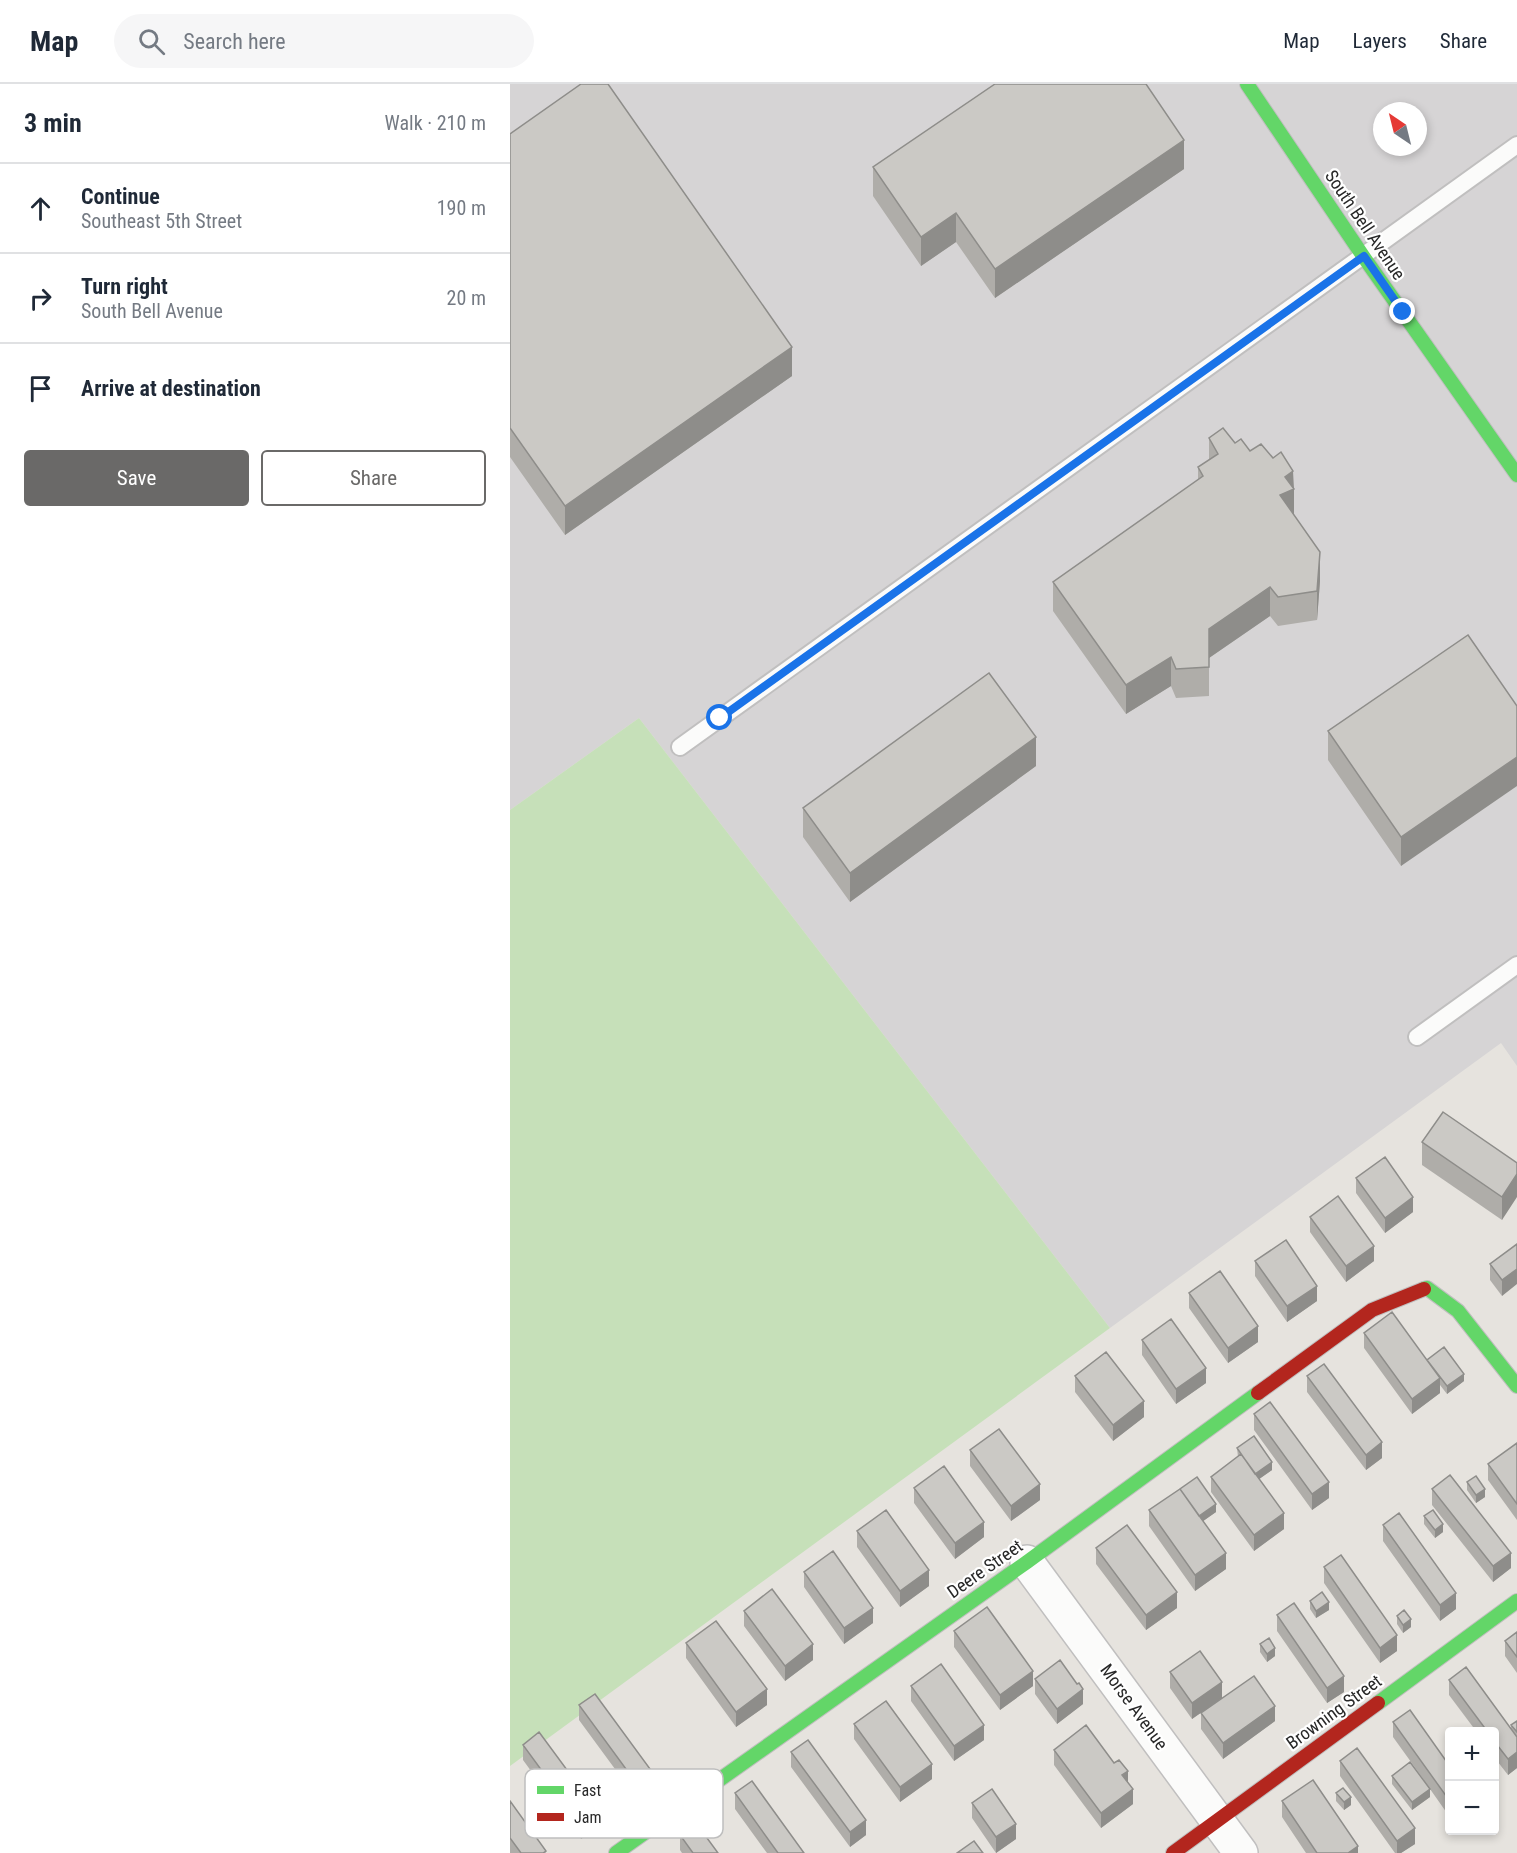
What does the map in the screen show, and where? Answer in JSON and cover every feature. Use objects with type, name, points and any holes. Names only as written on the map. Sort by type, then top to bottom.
[{"type":"street","name":"South Bell Avenue","points":[[1247,84],[1517,475]]},
{"type":"street","name":"Deere Street","points":[[723,1777],[1027,1562],[1372,1310],[1427,1288],[1458,1311],[1517,1386]]},
{"type":"street","name":"Morse Avenue","points":[[1027,1562],[1240,1853]]},
{"type":"street","name":"Browning Street","points":[[1173,1853],[1517,1601]]},
{"type":"street","name":"Deere Street","points":[[616,1853],[637,1838]]},
{"type":"lane","points":[[680,747],[1517,145]]},
{"type":"lane","points":[[1417,1037],[1517,965]]},
{"type":"shaded area","points":[[510,84],[1517,84],[1517,1066],[1501,1043],[1110,1328],[639,718],[510,810]]},
{"type":"green space","points":[[639,718],[1110,1328],[510,1766],[510,810]]},
{"type":"building","points":[[581,84],[608,84],[792,347],[565,506],[510,428],[510,134]]},
{"type":"building","points":[[995,84],[1146,84],[1184,140],[995,269],[956,213],[921,237],[873,167]]},
{"type":"building","points":[[1223,428],[1235,443],[1241,439],[1250,451],[1261,444],[1273,458],[1281,452],[1293,471],[1285,477],[1294,489],[1280,495],[1320,552],[1317,591],[1278,597],[1270,587],[1209,629],[1209,667],[1176,669],[1171,657],[1126,685],[1053,582],[1203,476],[1198,467],[1218,454],[1209,438]]},
{"type":"building","points":[[1468,635],[1517,706],[1517,757],[1401,837],[1328,731]]},
{"type":"building","points":[[989,673],[1036,737],[850,873],[803,808]]},
{"type":"building","points":[[1443,1112],[1517,1163],[1517,1174],[1502,1197],[1422,1142]]},
{"type":"building","points":[[1385,1157],[1413,1197],[1385,1218],[1356,1178]]},
{"type":"building","points":[[1338,1196],[1374,1246],[1346,1266],[1310,1217]]},
{"type":"building","points":[[1286,1240],[1317,1286],[1287,1306],[1255,1261]]},
{"type":"building","points":[[1517,1244],[1517,1269],[1502,1280],[1490,1264]]},
{"type":"building","points":[[1220,1271],[1258,1326],[1228,1348],[1189,1293]]},
{"type":"building","points":[[1392,1312],[1440,1378],[1412,1399],[1364,1333]]},
{"type":"building","points":[[1171,1319],[1206,1368],[1176,1389],[1142,1340]]},
{"type":"building","points":[[1444,1347],[1464,1374],[1447,1386],[1427,1360]]},
{"type":"building","points":[[1106,1352],[1144,1401],[1113,1425],[1075,1376]]},
{"type":"building","points":[[1324,1364],[1382,1442],[1366,1455],[1307,1376]]},
{"type":"building","points":[[1270,1402],[1329,1482],[1312,1494],[1254,1414]]},
{"type":"building","points":[[999,1429],[1040,1484],[1011,1506],[970,1450]]},
{"type":"building","points":[[1254,1436],[1272,1462],[1255,1474],[1237,1448]]},
{"type":"building","points":[[1517,1443],[1517,1504],[1488,1464]]},
{"type":"building","points":[[1241,1454],[1284,1513],[1254,1535],[1211,1477]]},
{"type":"building","points":[[944,1466],[984,1522],[955,1543],[914,1488]]},
{"type":"building","points":[[1450,1475],[1511,1553],[1493,1566],[1432,1489]]},
{"type":"building","points":[[1476,1476],[1485,1489],[1476,1495],[1467,1482]]},
{"type":"building","points":[[1197,1477],[1216,1504],[1199,1516],[1180,1489]]},
{"type":"building","points":[[1180,1489],[1226,1553],[1195,1575],[1149,1510]]},
{"type":"building","points":[[886,1510],[929,1570],[900,1591],[857,1531]]},
{"type":"building","points":[[1433,1510],[1443,1524],[1435,1530],[1424,1516]]},
{"type":"building","points":[[1399,1513],[1456,1593],[1440,1605],[1383,1525]]},
{"type":"building","points":[[1127,1525],[1177,1592],[1146,1615],[1096,1548]]},
{"type":"building","points":[[833,1551],[873,1608],[844,1628],[804,1572]]},
{"type":"building","points":[[1341,1555],[1397,1635],[1380,1648],[1324,1567]]},
{"type":"building","points":[[772,1589],[813,1644],[785,1666],[744,1611]]},
{"type":"building","points":[[1322,1592],[1329,1602],[1316,1611],[1310,1601]]},
{"type":"building","points":[[1294,1603],[1344,1676],[1327,1688],[1277,1615]]},
{"type":"building","points":[[987,1607],[1033,1671],[1000,1695],[954,1631]]},
{"type":"building","points":[[1404,1610],[1411,1619],[1403,1625],[1397,1616]]},
{"type":"building","points":[[716,1621],[767,1689],[736,1712],[686,1643]]},
{"type":"building","points":[[1517,1632],[1517,1657],[1505,1641]]},
{"type":"building","points":[[1269,1638],[1275,1648],[1267,1654],[1260,1644]]},
{"type":"building","points":[[1200,1651],[1222,1682],[1192,1703],[1170,1672]]},
{"type":"building","points":[[1060,1660],[1083,1689],[1057,1709],[1035,1679]]},
{"type":"building","points":[[941,1664],[984,1725],[954,1746],[911,1686]]},
{"type":"building","points":[[1466,1667],[1517,1737],[1517,1752],[1508,1759],[1499,1747],[1499,1727],[1484,1727],[1449,1680]]},
{"type":"building","points":[[1254,1676],[1275,1706],[1223,1743],[1201,1713]]},
{"type":"building","points":[[595,1694],[650,1769],[626,1769],[579,1705]]},
{"type":"building","points":[[886,1701],[932,1764],[900,1787],[854,1724]]},
{"type":"building","points":[[1410,1710],[1445,1759],[1445,1794],[1393,1722]]},
{"type":"building","points":[[1517,1721],[1517,1732],[1511,1725]]},
{"type":"building","points":[[1086,1725],[1114,1763],[1119,1760],[1128,1771],[1122,1775],[1133,1789],[1101,1813],[1054,1750]]},
{"type":"building","points":[[539,1732],[566,1769],[541,1769],[523,1745]]},
{"type":"building","points":[[808,1740],[866,1820],[850,1832],[791,1752]]},
{"type":"building","points":[[1357,1748],[1415,1828],[1397,1841],[1340,1761]]},
{"type":"building","points":[[1410,1762],[1430,1789],[1412,1802],[1392,1776]]},
{"type":"building","points":[[1313,1780],[1358,1846],[1348,1853],[1317,1853],[1282,1801]]},
{"type":"building","points":[[752,1781],[804,1853],[778,1853],[735,1793]]},
{"type":"building","points":[[1343,1788],[1351,1797],[1344,1802],[1336,1793]]},
{"type":"building","points":[[992,1789],[1016,1824],[996,1837],[972,1803]]},
{"type":"building","points":[[510,1801],[525,1822],[525,1838],[537,1838],[546,1851],[521,1853],[510,1838]]},
{"type":"building","points":[[682,1838],[707,1838],[718,1853],[693,1853]]},
{"type":"building","points":[[974,1841],[983,1853],[957,1853]]},
{"type":"traffic: fast","points":[[1247,84],[1363,256],[1517,475]]},
{"type":"traffic: fast","points":[[1424,1289],[1427,1288],[1458,1311],[1517,1386]]},
{"type":"traffic: fast","points":[[723,1777],[1027,1562],[1258,1393]]},
{"type":"traffic: fast","points":[[1378,1703],[1517,1601]]},
{"type":"traffic: fast","points":[[616,1853],[637,1838]]},
{"type":"traffic: jam","points":[[1258,1393],[1372,1310],[1424,1289]]},
{"type":"traffic: jam","points":[[1173,1853],[1378,1703]]},
{"type":"route","points":[[720,718],[1364,256],[1403,312]]}]
